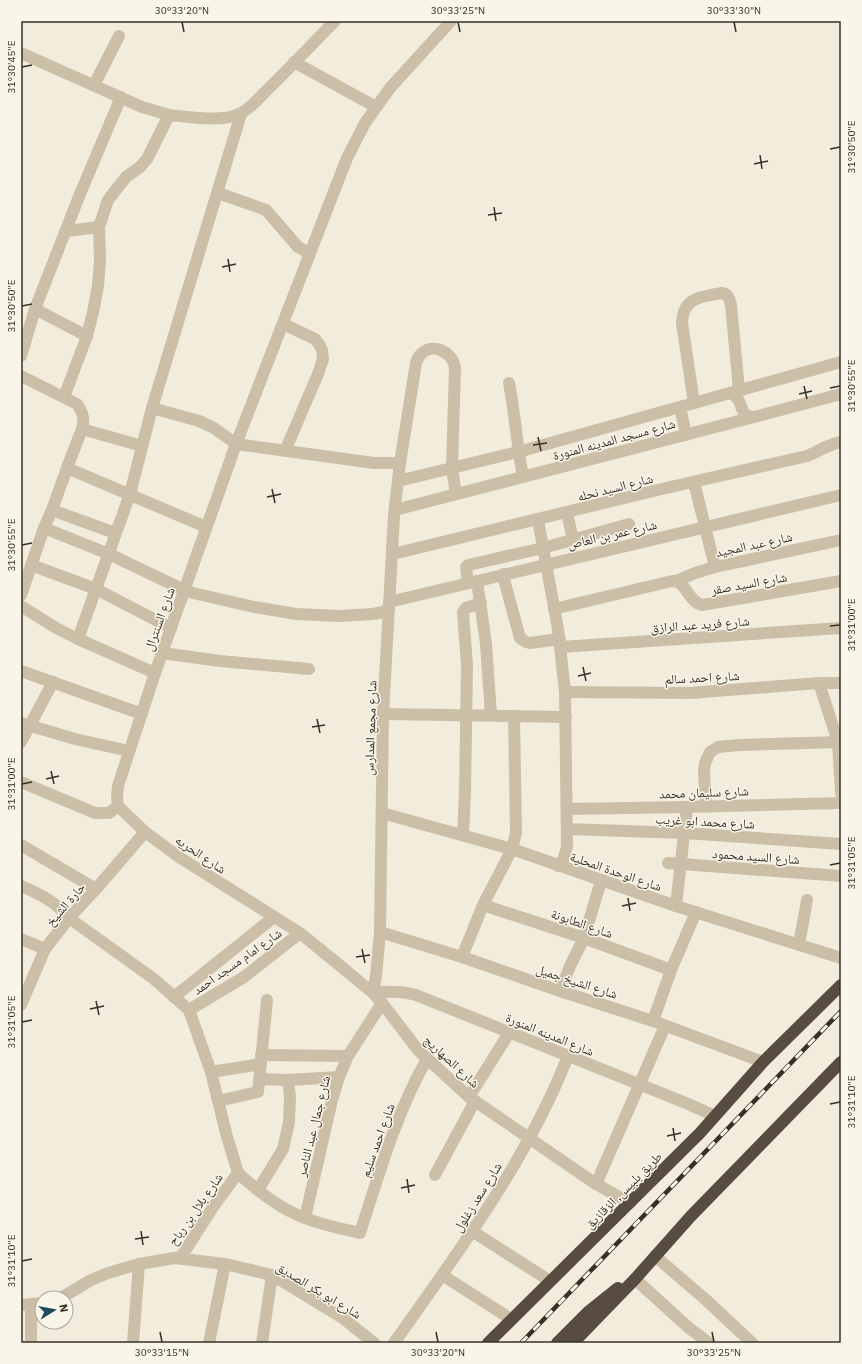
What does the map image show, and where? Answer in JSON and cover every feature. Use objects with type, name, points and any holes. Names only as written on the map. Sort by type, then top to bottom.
[{"type":"highway","name":"طريق بلبيس, الزقازيق","points":[[488,1343],[630,1203],[715,1116],[763,1062],[841,985]]},
{"type":"highway","points":[[575,1340],[635,1279],[691,1216],[841,1062]]},
{"type":"highway","points":[[557,1343],[617,1288],[635,1279]]},
{"type":"street","points":[[21,54],[142,106],[169,115],[191,118],[227,118],[241,114],[249,108],[335,21]]},
{"type":"street","name":"شارع السنترال","points":[[118,806],[118,786],[129,751],[206,527],[236,444],[347,158],[365,123],[390,88],[451,21]]},
{"type":"street","points":[[94,85],[119,36]]},
{"type":"street","points":[[294,62],[376,107]]},
{"type":"street","points":[[21,356],[35,309],[80,194],[121,97]]},
{"type":"street","points":[[78,639],[130,494],[152,408],[241,114]]},
{"type":"street","points":[[64,397],[87,336],[93,312],[98,286],[100,260],[99,227],[108,200],[126,177],[140,167],[147,159],[169,115]]},
{"type":"street","points":[[218,193],[266,210],[298,247],[309,253]]},
{"type":"street","points":[[66,231],[99,227]]},
{"type":"street","points":[[694,403],[682,323],[682,314],[686,306],[692,300],[699,297],[722,293],[728,296],[731,305],[734,395],[739,400],[743,413],[754,418]]},
{"type":"street","points":[[35,309],[87,336]]},
{"type":"street","points":[[283,324],[314,339],[322,350],[323,359],[285,451]]},
{"type":"street","name":"شارع مجمع المدارس","points":[[372,993],[376,976],[380,932],[383,714],[395,510],[400,463],[416,363],[420,354],[435,349],[446,351],[454,362],[455,367],[452,469]]},
{"type":"street","points":[[398,481],[518,452],[841,362]]},
{"type":"street","points":[[21,376],[77,404],[84,416],[82,429],[44,528],[21,595]]},
{"type":"street","points":[[509,383],[515,419],[518,452],[523,477]]},
{"type":"street","name":"شارع مسجد المدينه المنورة","points":[[395,510],[754,418],[841,394]]},
{"type":"street","points":[[680,407],[686,435]]},
{"type":"street","points":[[152,408],[199,421],[214,428],[236,444],[374,462],[400,463]]},
{"type":"street","points":[[82,429],[142,446]]},
{"type":"street","name":"شارع السيد نحله","points":[[393,554],[807,456],[830,444],[841,442]]},
{"type":"street","points":[[68,468],[206,527]]},
{"type":"street","points":[[452,469],[456,494]]},
{"type":"street","points":[[694,482],[715,567]]},
{"type":"street","name":"شارع عمر بن العاص","points":[[44,528],[108,554],[184,590],[254,607],[296,614],[334,616],[366,615],[383,612],[389,605],[472,582],[841,495]]},
{"type":"street","points":[[52,510],[115,533]]},
{"type":"street","points":[[567,513],[572,540]]},
{"type":"street","points":[[538,520],[560,643],[565,692],[568,847],[563,860],[558,866]]},
{"type":"street","points":[[491,715],[486,644],[481,603],[466,571],[466,567],[468,565],[543,548],[629,524]]},
{"type":"street","name":"شارع عبد المجيد","points":[[676,581],[695,572],[715,567],[841,540]]},
{"type":"street","points":[[31,565],[96,589],[171,628]]},
{"type":"street","name":"شارع فريد عبد الرازق","points":[[504,574],[506,587],[520,638],[530,643],[560,643],[841,628]]},
{"type":"street","points":[[554,609],[676,581]]},
{"type":"street","name":"شارع السيد صقر","points":[[676,581],[682,584],[692,600],[702,605],[841,581]]},
{"type":"street","points":[[463,835],[467,666],[463,612],[466,608],[481,603]]},
{"type":"street","points":[[21,606],[56,628],[155,673]]},
{"type":"street","points":[[162,653],[220,661],[309,669]]},
{"type":"street","points":[[21,671],[142,714]]},
{"type":"street","points":[[21,742],[25,724],[52,682]]},
{"type":"street","points":[[819,683],[840,742],[841,793]]},
{"type":"street","name":"شارع احمد سالم","points":[[565,692],[690,693],[819,683],[841,683]]},
{"type":"street","points":[[383,714],[566,717]]},
{"type":"street","points":[[462,957],[483,905],[512,849],[516,833],[514,716]]},
{"type":"street","points":[[25,724],[76,739],[129,751]]},
{"type":"street","points":[[706,806],[704,772],[705,763],[710,752],[718,747],[840,742]]},
{"type":"street","points":[[21,782],[96,813],[109,813],[118,806]]},
{"type":"street","name":"شارع سليمان محمد","points":[[567,809],[841,803]]},
{"type":"street","name":"شارع الحريه","points":[[118,806],[145,832],[179,857],[274,917]]},
{"type":"street","points":[[676,906],[687,807]]},
{"type":"street","name":"شارع الوحدة المحلية","points":[[382,813],[512,849],[676,906],[841,958]]},
{"type":"street","name":"شارع محمد ابو غريب","points":[[567,829],[684,834],[841,844]]},
{"type":"street","name":"حارة الشيخ","points":[[21,1005],[45,949],[69,918],[145,832]]},
{"type":"street","points":[[21,845],[96,889]]},
{"type":"street","name":"شارع السيد محمود","points":[[668,863],[841,876]]},
{"type":"street","points":[[560,991],[584,938],[602,881]]},
{"type":"street","points":[[21,886],[43,896],[60,907],[69,918],[154,979],[189,1010],[211,1072],[226,1133],[238,1173],[280,1206],[305,1218]]},
{"type":"street","points":[[799,945],[807,900]]},
{"type":"street","name":"شارع الطابونة","points":[[483,905],[584,938],[672,970]]},
{"type":"street","points":[[653,1021],[696,912]]},
{"type":"street","points":[[174,997],[274,917]]},
{"type":"street","name":"شارع الصهاريج","points":[[274,917],[300,933],[372,993],[382,1003],[405,1035],[427,1059],[472,1099],[596,1184],[630,1203]]},
{"type":"street","name":"شارع الشيخ جميل","points":[[380,932],[462,957],[653,1021],[763,1062]]},
{"type":"street","name":"شارع امام مسجد احمد","points":[[189,1010],[244,977],[300,933]]},
{"type":"street","points":[[21,939],[45,949]]},
{"type":"street","name":"شارع المدينه المنورة","points":[[372,993],[390,991],[411,994],[693,1105],[715,1116]]},
{"type":"street","points":[[218,1101],[257,1093],[260,1080],[267,1000]]},
{"type":"street","name":"شارع جمال عبد الناصر","points":[[305,1218],[332,1100],[339,1078],[348,1056],[382,1003]]},
{"type":"street","points":[[596,1184],[666,1026]]},
{"type":"street","points":[[435,1175],[472,1099],[509,1033]]},
{"type":"street","points":[[211,1072],[261,1059],[348,1056]]},
{"type":"street","name":"شارع سعد زغلول","points":[[394,1343],[472,1231],[530,1139],[548,1103],[568,1056]]},
{"type":"street","name":"شارع احمد سليم","points":[[305,1218],[360,1233],[387,1149],[416,1080],[427,1059]]},
{"type":"street","points":[[260,1080],[339,1078]]},
{"type":"street","points":[[258,1190],[284,1150],[289,1122],[290,1097],[288,1080]]},
{"type":"street","name":"شارع بلال بن رباح","points":[[74,1290],[91,1280],[108,1273],[139,1264],[174,1258],[183,1254],[213,1207],[238,1173]]},
{"type":"street","points":[[472,1231],[550,1282]]},
{"type":"street","points":[[656,1256],[752,1343]]},
{"type":"street","name":"شارع ابو بكر الصديق","points":[[174,1258],[225,1264],[272,1275],[344,1319],[374,1343]]},
{"type":"street","points":[[133,1343],[139,1264]]},
{"type":"street","points":[[209,1343],[225,1264]]},
{"type":"street","points":[[262,1343],[272,1275]]},
{"type":"street","points":[[442,1275],[511,1319]]},
{"type":"street","points":[[635,1279],[689,1328],[709,1343]]},
{"type":"street","points":[[31,1304],[31,1343]]},
{"type":"railway","points":[[521,1343],[841,1011]]}]
